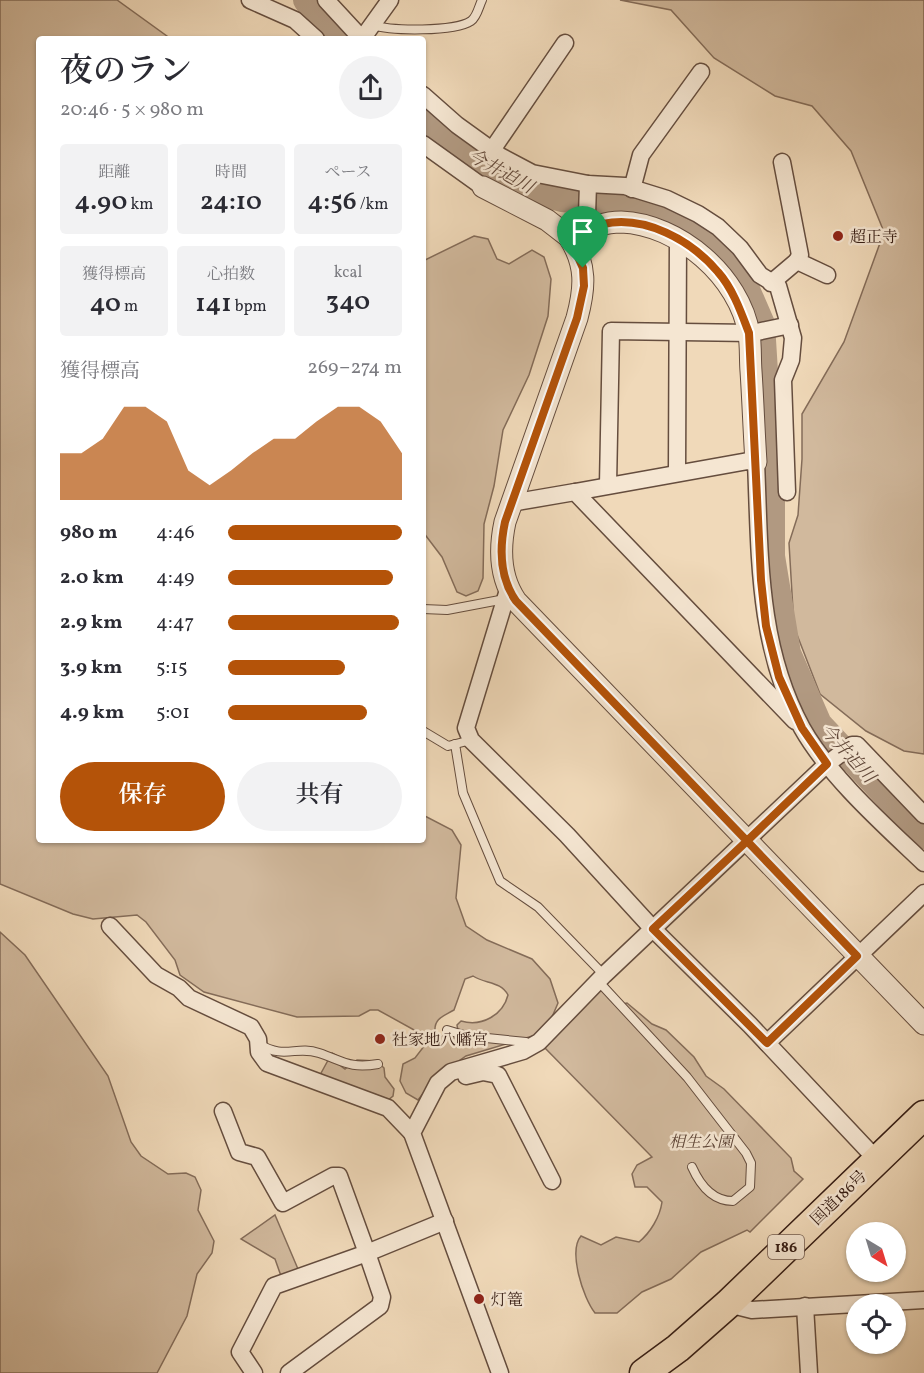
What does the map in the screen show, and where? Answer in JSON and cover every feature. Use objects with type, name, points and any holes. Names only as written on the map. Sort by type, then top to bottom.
[{"type":"highway","name":"国道186号","points":[[644,1373],[678,1348],[728,1304],[924,1115]]},
{"type":"street","points":[[250,0],[295,20],[313,36]]},
{"type":"street","points":[[326,0],[366,34],[390,0]]},
{"type":"street","points":[[492,150],[565,43]]},
{"type":"street","points":[[632,189],[641,155],[701,72]]},
{"type":"street","points":[[426,98],[457,125],[492,150],[532,173],[588,187],[632,189],[667,199],[718,227],[740,248],[760,275],[778,286],[783,296],[786,326],[793,350],[783,380],[787,492]]},
{"type":"street","points":[[426,146],[483,187],[555,224],[569,237],[583,268],[583,297],[577,318],[511,503],[501,538],[507,595],[463,742],[567,835],[653,929],[767,1043],[877,1160]]},
{"type":"street","points":[[771,283],[797,261],[800,255],[782,162]]},
{"type":"street","points":[[587,215],[588,187]]},
{"type":"street","points":[[569,237],[604,223],[622,222],[651,226],[678,238],[719,272],[736,301],[750,333],[766,626],[779,677],[802,728]]},
{"type":"street","points":[[677,473],[678,238]]},
{"type":"street","points":[[797,261],[827,274]]},
{"type":"street","points":[[608,485],[612,331],[750,333],[786,326]]},
{"type":"street","points":[[511,503],[748,461],[756,462]]},
{"type":"street","points":[[575,492],[802,728],[924,863]]},
{"type":"street","points":[[507,595],[516,601],[924,1024]]},
{"type":"street","points":[[412,1133],[429,1097],[438,1083],[450,1072],[532,1046],[831,761],[852,745],[857,745],[924,815]]},
{"type":"street","points":[[767,1043],[924,892]]},
{"type":"street","points":[[110,926],[156,975],[179,988],[189,998],[251,1027],[259,1052],[267,1063],[388,1108],[412,1133],[500,1373]]},
{"type":"street","points":[[429,1097],[452,1082],[475,1073],[483,1071],[498,1075],[552,1181]]},
{"type":"street","points":[[223,1111],[239,1152],[258,1157],[283,1203],[333,1176],[339,1176],[382,1297],[380,1306],[289,1373]]},
{"type":"street","points":[[254,1373],[240,1352],[274,1286],[367,1253],[445,1221]]},
{"type":"street","points":[[728,1304],[752,1310],[924,1300]]},
{"type":"street","points":[[806,1306],[809,1373]]},
{"type":"lane","points":[[366,34],[421,30],[468,22],[474,17],[482,0]]},
{"type":"lane","points":[[426,609],[447,610],[507,595]]},
{"type":"lane","points":[[426,732],[448,746],[463,742],[463,793],[500,881],[538,907],[687,1077],[746,1153],[751,1163],[750,1187],[733,1202],[723,1201],[708,1191],[692,1167]]},
{"type":"lane","points":[[447,1030],[467,1036],[526,1042],[532,1046]]},
{"type":"lane","points":[[258,1044],[279,1054],[320,1053],[348,1066],[378,1064]]},
{"type":"green space","points":[[0,0],[117,0],[167,36],[36,36],[36,843],[426,843],[426,817],[452,830],[461,845],[456,898],[466,926],[487,940],[532,959],[550,979],[558,1003],[552,1017],[536,1035],[466,1056],[436,1077],[418,1100],[406,1093],[400,1081],[403,1064],[415,1058],[425,1045],[425,1036],[378,1010],[370,1010],[359,1016],[297,1017],[204,992],[180,975],[175,960],[146,922],[137,915],[93,919],[73,914],[0,884]],"holes":[[[473,976],[497,985],[508,995],[502,1008],[491,1018],[476,1022],[461,1021],[457,1025],[459,1037],[456,1038],[449,1038],[435,1031],[436,1023],[440,1018],[454,1010],[465,979]]]},
{"type":"green space","points":[[620,0],[924,0],[924,754],[904,751],[866,731],[820,694],[794,627],[789,543],[798,515],[802,414],[844,342],[884,232],[851,151],[812,106],[775,96],[714,58],[671,10]]},
{"type":"green space","points":[[474,236],[488,239],[497,259],[509,264],[532,250],[544,257],[551,279],[548,316],[529,375],[503,430],[494,486],[484,524],[483,578],[478,591],[466,596],[457,592],[442,557],[426,536],[426,260]]},
{"type":"green space","points":[[0,932],[25,955],[108,1076],[131,1142],[141,1156],[168,1174],[186,1173],[195,1177],[201,1190],[198,1210],[214,1241],[212,1253],[197,1274],[187,1316],[157,1373],[0,1373]]},
{"type":"green space","name":"相生公園","points":[[606,983],[622,1004],[627,1003],[652,1024],[666,1030],[694,1057],[706,1076],[724,1089],[791,1158],[794,1171],[803,1179],[750,1232],[747,1230],[701,1252],[671,1279],[642,1292],[617,1313],[595,1313],[582,1286],[577,1263],[577,1243],[581,1236],[601,1245],[616,1237],[639,1242],[654,1224],[662,1202],[647,1187],[635,1187],[632,1174],[637,1165],[652,1157],[544,1047]]},
{"type":"green space","points":[[332,1053],[341,1058],[341,1066],[345,1069],[357,1060],[377,1061],[384,1068],[385,1077],[394,1089],[393,1096],[387,1101],[320,1075]]},
{"type":"green space","points":[[275,1215],[298,1269],[281,1276],[275,1259],[241,1239]]},
{"type":"waterway","name":"今井迫川","points":[[306,0],[334,36]]},
{"type":"waterway","name":"今井迫川","points":[[426,120],[474,159],[504,178],[533,191],[562,199],[649,208],[670,214],[704,233],[739,271],[762,324],[772,484],[772,556],[788,653],[819,724],[924,836]]},
{"type":"place","name":"超正寺","points":[[838,236]]},
{"type":"place","name":"社家地八幡宮","points":[[380,1039]]},
{"type":"place","name":"灯篭","points":[[479,1299]]},
{"type":"route","points":[[583,268],[569,237],[604,223],[622,222],[651,226],[678,238],[719,272],[736,301],[749,333],[761,580],[766,626],[779,677],[802,728],[827,764],[747,841],[857,956],[767,1043],[653,929],[747,841],[508,590],[502,563],[501,538],[512,500],[577,318],[583,297],[583,268]]}]
